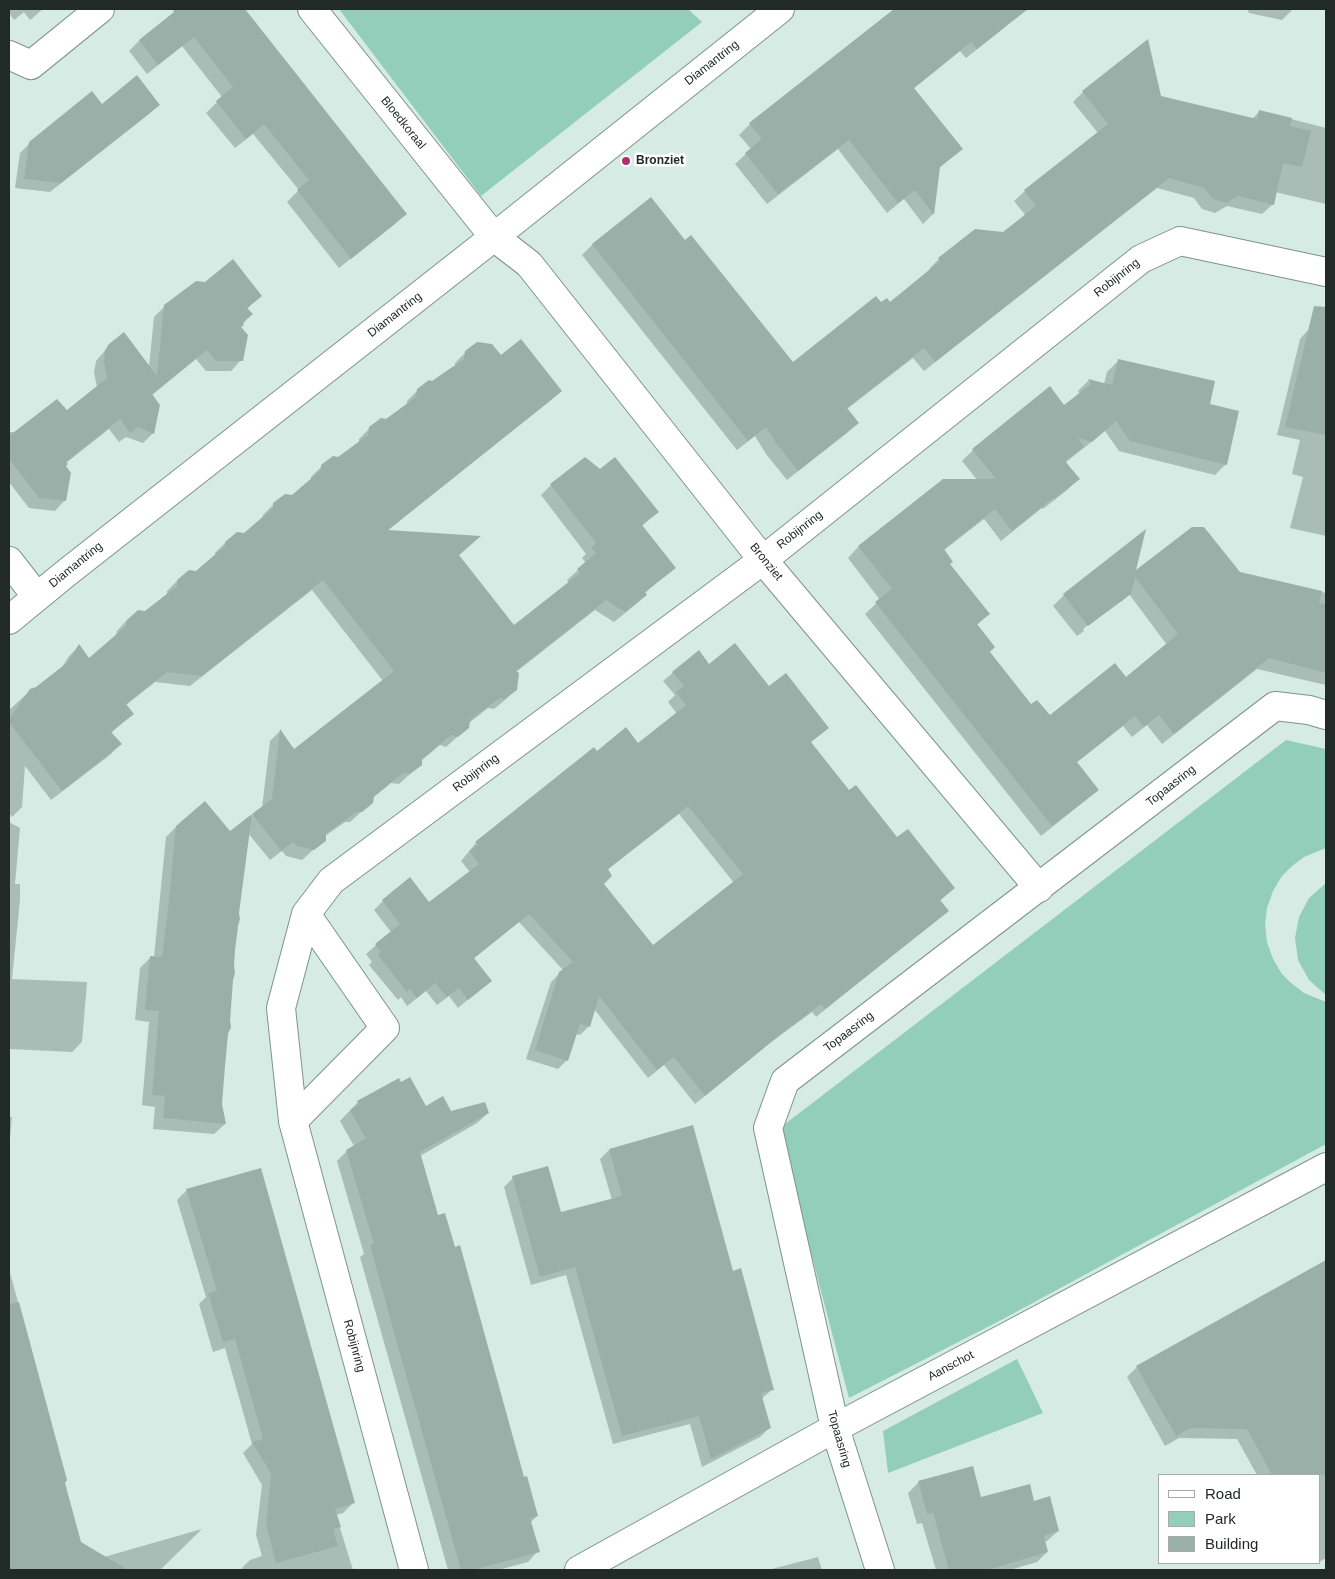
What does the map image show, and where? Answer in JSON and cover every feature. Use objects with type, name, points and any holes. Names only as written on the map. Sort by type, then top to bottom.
[{"type":"street","points":[[9,55],[31,65],[100,9]]},
{"type":"street","name":"Bloedkoraal","points":[[312,9],[494,237]]},
{"type":"street","name":"Diamantring","points":[[9,620],[780,9]]},
{"type":"street","name":"Bronziet","points":[[494,237],[529,264],[763,560],[1039,888]]},
{"type":"street","name":"Robijnring","points":[[414,1570],[294,1121],[281,1008],[306,914],[331,881],[763,560],[1141,259],[1180,241],[1326,272]]},
{"type":"street","points":[[9,561],[37,597]]},
{"type":"street","name":"Topaasring","points":[[880,1570],[835,1428],[768,1128],[785,1081],[1275,706],[1326,714]]},
{"type":"street","points":[[294,1121],[385,1028],[306,914]]},
{"type":"street","name":"Aanschot","points":[[579,1570],[835,1428],[1326,1167]]},
{"type":"green space","points":[[339,9],[688,9],[702,22],[481,196]]},
{"type":"green space","points":[[1286,740],[1326,749],[1326,848],[1304,857],[1282,876],[1273,891],[1267,908],[1265,925],[1267,942],[1273,959],[1282,974],[1304,993],[1326,1002],[1326,1144],[1005,1318],[849,1398],[782,1142],[772,1134]]},
{"type":"green space","points":[[1326,883],[1326,995],[1309,980],[1298,960],[1295,938],[1299,917],[1309,898]]},
{"type":"green space","points":[[1017,1359],[1043,1413],[888,1473],[883,1431]]},
{"type":"building","points":[[172,9],[245,9],[407,214],[351,259],[297,190],[309,180],[264,124],[246,139],[216,101],[233,87],[194,37],[158,65],[139,40],[174,12]]},
{"type":"building","points":[[894,9],[1028,9],[977,49],[971,42],[914,88],[963,149],[940,167],[934,215],[915,190],[898,203],[849,140],[778,194],[745,153],[762,139],[749,123]]},
{"type":"building","points":[[1148,39],[1161,96],[1257,119],[1259,110],[1292,118],[1290,126],[1311,131],[1302,167],[1283,163],[1274,205],[1238,196],[1226,203],[1213,199],[1204,188],[1169,178],[935,362],[924,348],[847,408],[859,423],[798,471],[766,427],[748,441],[592,244],[651,197],[685,240],[691,235],[793,362],[876,296],[881,302],[887,298],[890,302],[940,261],[938,258],[975,229],[1003,232],[1036,206],[1024,190],[1108,124],[1082,91]]},
{"type":"building","points":[[137,75],[160,105],[61,183],[24,179],[29,142],[92,91],[102,104]]},
{"type":"building","points":[[233,259],[262,296],[247,308],[253,314],[242,323],[244,325],[241,327],[248,335],[243,361],[216,361],[207,350],[152,394],[160,405],[154,434],[138,427],[130,433],[120,419],[66,462],[68,464],[66,466],[71,473],[66,501],[39,498],[9,459],[9,436],[57,399],[67,410],[107,378],[104,362],[105,350],[109,344],[124,332],[157,376],[164,305],[196,281],[205,282]]},
{"type":"building","points":[[1314,306],[1326,307],[1326,435],[1285,427]]},
{"type":"building","points":[[521,339],[562,391],[388,530],[481,536],[459,555],[514,625],[580,573],[577,569],[596,553],[591,547],[596,543],[550,484],[585,457],[600,469],[615,457],[659,512],[642,525],[676,568],[645,592],[647,595],[625,612],[606,600],[516,671],[519,673],[517,690],[505,699],[500,698],[470,720],[469,728],[458,737],[451,735],[422,759],[422,765],[410,774],[403,773],[374,796],[373,803],[362,812],[356,812],[326,834],[326,841],[314,850],[297,846],[293,842],[281,851],[252,814],[272,799],[280,729],[294,749],[394,671],[323,580],[202,676],[167,672],[126,704],[134,714],[111,732],[122,744],[62,791],[9,722],[9,719],[30,689],[36,687],[68,662],[79,644],[89,658],[126,626],[127,620],[138,610],[145,611],[177,586],[177,580],[189,570],[196,571],[225,546],[225,542],[237,532],[244,533],[273,508],[273,503],[285,494],[292,495],[321,470],[321,465],[333,456],[338,457],[368,435],[369,427],[381,418],[386,419],[416,397],[417,389],[464,359],[465,351],[477,342],[492,344],[501,355]]},
{"type":"building","points":[[1118,359],[1215,381],[1210,404],[1239,411],[1227,465],[1130,441],[1116,421],[1092,442],[1078,438],[1084,447],[1065,461],[1080,479],[1012,531],[995,509],[944,549],[953,562],[950,564],[990,614],[977,624],[995,647],[990,652],[1031,704],[1037,700],[1050,715],[1115,663],[1126,677],[1178,634],[1135,577],[1131,594],[1088,626],[1063,594],[1146,529],[1136,570],[1192,527],[1204,527],[1240,572],[1322,591],[1319,603],[1326,604],[1326,673],[1269,658],[1174,734],[1159,715],[1144,727],[1135,716],[1077,762],[1099,790],[1052,826],[875,602],[892,589],[858,546],[943,479],[996,479],[972,449],[1050,386],[1064,405],[1091,384],[1088,379],[1112,385]]},
{"type":"building","points":[[735,643],[769,686],[786,673],[829,728],[811,742],[849,790],[856,785],[897,837],[908,829],[955,888],[940,900],[949,911],[825,1009],[821,1004],[781,1034],[705,1096],[674,1057],[657,1070],[599,996],[590,1027],[580,1024],[568,1061],[535,1050],[559,972],[573,962],[529,914],[474,958],[492,981],[468,1000],[459,988],[447,997],[435,983],[417,998],[410,989],[407,992],[378,955],[381,952],[375,944],[400,924],[382,900],[410,877],[429,902],[479,864],[469,851],[478,845],[475,842],[594,747],[597,751],[626,727],[638,743],[686,705],[676,692],[684,686],[672,672],[699,650],[709,664]],"holes":[[[688,806],[743,874],[653,945],[604,884],[612,876],[608,869]]]},
{"type":"building","points":[[205,801],[230,831],[252,814],[235,950],[231,1027],[228,1034],[225,1066],[222,1104],[226,1124],[163,1118],[165,1096],[152,1095],[159,1011],[145,1010],[150,956],[162,957],[176,826]]},
{"type":"building","points":[[410,1077],[426,1106],[443,1096],[451,1111],[485,1102],[489,1113],[420,1152],[438,1215],[445,1213],[455,1247],[460,1245],[524,1477],[527,1476],[538,1516],[530,1518],[540,1552],[473,1570],[461,1570],[370,1245],[374,1244],[346,1150],[368,1137],[365,1137],[350,1110],[359,1104],[357,1101],[399,1078],[401,1082]]},
{"type":"building","points":[[693,1125],[733,1271],[741,1268],[774,1390],[761,1393],[771,1428],[711,1459],[699,1416],[622,1436],[575,1267],[540,1277],[512,1176],[548,1166],[561,1212],[622,1196],[609,1149]]},
{"type":"building","points":[[261,1168],[355,1503],[335,1509],[341,1527],[333,1529],[338,1546],[276,1563],[266,1524],[271,1474],[252,1442],[263,1439],[235,1339],[223,1342],[208,1293],[217,1291],[186,1189]]},
{"type":"building","points":[[1326,1260],[1326,1475],[1271,1474],[1247,1429],[1191,1428],[1176,1436],[1136,1366]]},
{"type":"building","points":[[19,1302],[67,1480],[65,1483],[81,1542],[128,1570],[9,1570],[9,1304]]},
{"type":"building","points":[[973,1466],[981,1497],[1030,1484],[1034,1501],[1050,1496],[1059,1531],[1044,1536],[1048,1552],[987,1570],[949,1570],[933,1513],[927,1514],[918,1481]]},
{"type":"place","name":"Bronziet","points":[[626,161]]}]
